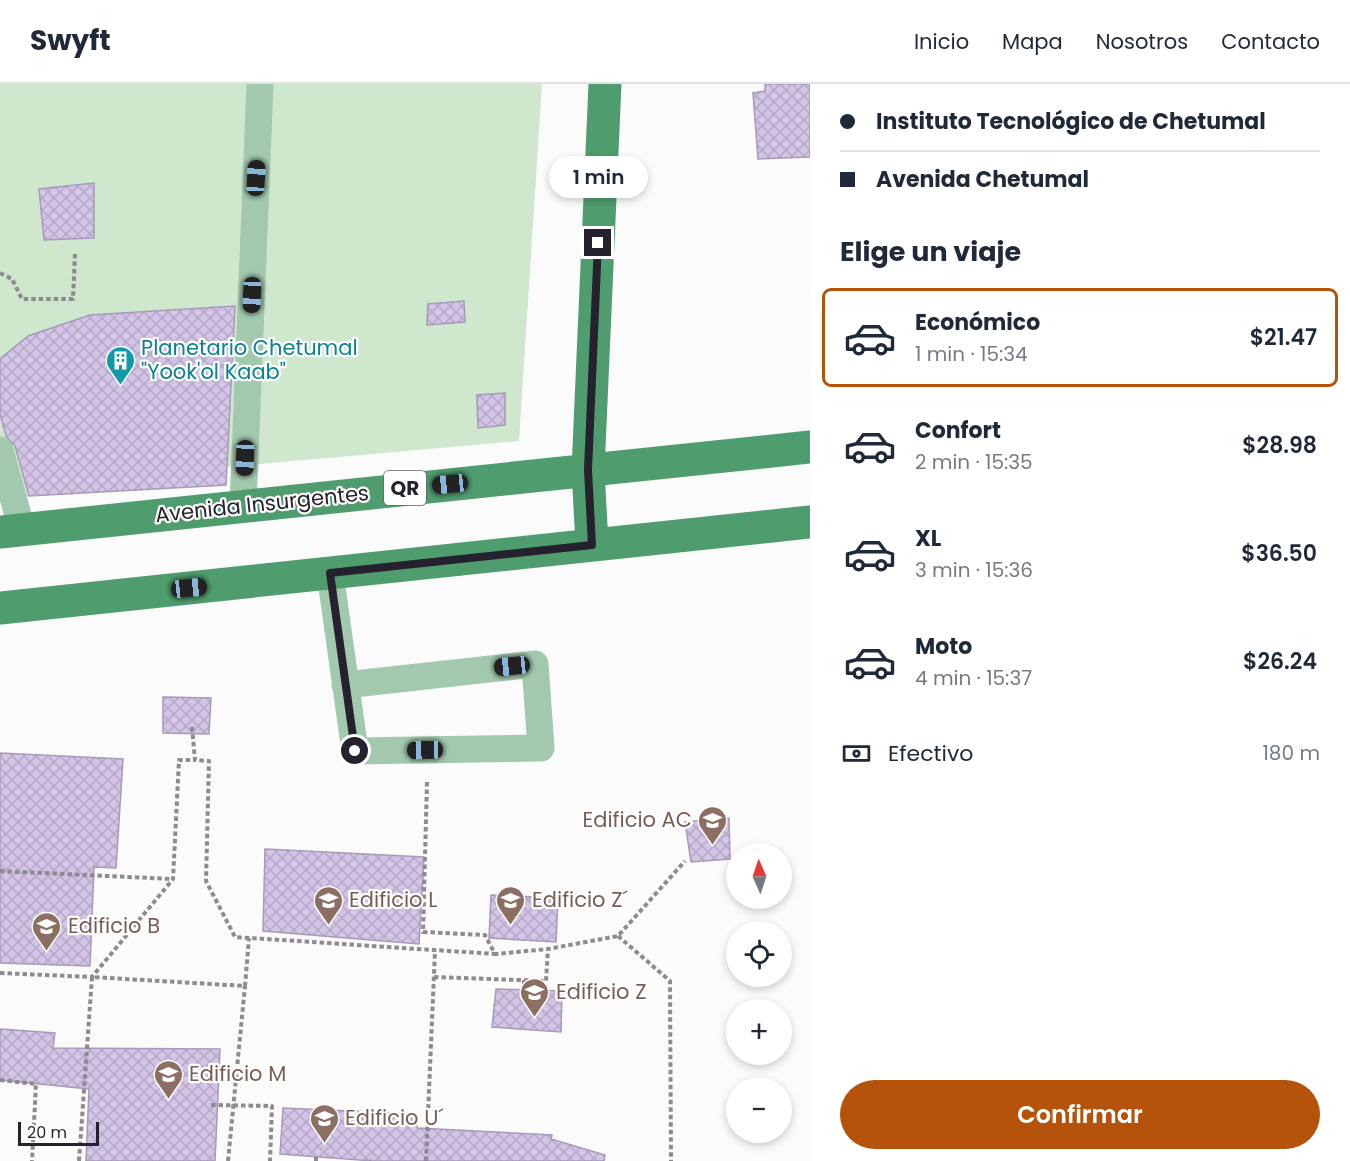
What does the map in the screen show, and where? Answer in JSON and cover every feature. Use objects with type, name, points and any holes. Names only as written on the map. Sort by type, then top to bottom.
[{"type":"main road","points":[[592,545],[588,470],[605,84]]},
{"type":"main road","name":"Avenida Insurgentes","points":[[11,531],[810,447]]},
{"type":"main road","points":[[0,608],[810,522]]},
{"type":"street","points":[[243,505],[260,84]]},
{"type":"street","points":[[0,450],[11,531]]},
{"type":"street","points":[[330,573],[345,685],[355,751],[541,748],[536,664],[345,685]]},
{"type":"path","points":[[0,273],[12,279],[22,300],[73,299],[75,254]]},
{"type":"path","points":[[192,727],[195,760]]},
{"type":"path","points":[[79,1161],[93,978],[173,879],[179,760],[209,761],[206,881],[235,937],[495,954],[548,949],[618,936],[685,861]]},
{"type":"path","points":[[427,782],[423,932],[485,935],[495,954]]},
{"type":"path","points":[[0,871],[173,879]]},
{"type":"path","points":[[618,936],[670,981],[671,1161]]},
{"type":"path","points":[[228,1161],[249,938]]},
{"type":"path","points":[[434,977],[546,981],[548,949]]},
{"type":"path","points":[[426,1161],[435,951]]},
{"type":"path","points":[[0,973],[245,986]]},
{"type":"path","points":[[524,980],[524,990]]},
{"type":"path","points":[[0,1080],[36,1084],[32,1161]]},
{"type":"path","points":[[211,1105],[272,1106],[270,1161]]},
{"type":"green space","points":[[0,84],[542,84],[519,441],[226,467],[226,485],[0,498]]},
{"type":"building","points":[[765,84],[810,84],[810,157],[758,159],[753,93],[765,91]]},
{"type":"building","points":[[94,183],[94,238],[44,240],[39,189]]},
{"type":"building","points":[[464,301],[465,322],[427,325],[428,304]]},
{"type":"building","name":"Planetario Chetumal \"Yook'ol Kaab\"","points":[[235,306],[226,485],[29,496],[15,446],[6,436],[0,414],[0,359],[28,336],[90,315]]},
{"type":"building","points":[[505,393],[505,425],[478,428],[477,395]]},
{"type":"building","points":[[163,697],[211,698],[209,734],[163,733]]},
{"type":"building","points":[[0,753],[123,759],[116,868],[94,867],[90,966],[0,963]]},
{"type":"building","points":[[729,818],[730,843],[726,843],[726,859],[691,862],[685,822]]},
{"type":"building","points":[[265,849],[424,857],[419,944],[263,931]]},
{"type":"building","points":[[491,895],[558,898],[556,942],[489,938]]},
{"type":"building","points":[[496,989],[562,991],[561,1032],[492,1027]]},
{"type":"building","points":[[0,1029],[55,1033],[53,1048],[220,1049],[215,1161],[86,1161],[89,1089],[0,1080]]},
{"type":"building","points":[[283,1108],[417,1114],[417,1128],[552,1135],[551,1139],[605,1155],[604,1161],[373,1161],[280,1154]]},
{"type":"place","name":"Planetario Chetumal \"Yook'ol Kaab\"","points":[[120,386]]},
{"type":"place","name":"Edificio AC","points":[[713,846]]},
{"type":"place","name":"Edificio L","points":[[328,926]]},
{"type":"place","name":"Edificio Z´","points":[[511,926]]},
{"type":"place","name":"Edificio B","points":[[47,952]]},
{"type":"place","name":"Edificio Z","points":[[535,1018]]},
{"type":"place","name":"Edificio M","points":[[168,1100]]},
{"type":"place","name":"Edificio U´","points":[[324,1144]]},
{"type":"route","points":[[355,751],[330,573],[592,545],[588,470],[598,243]]}]
